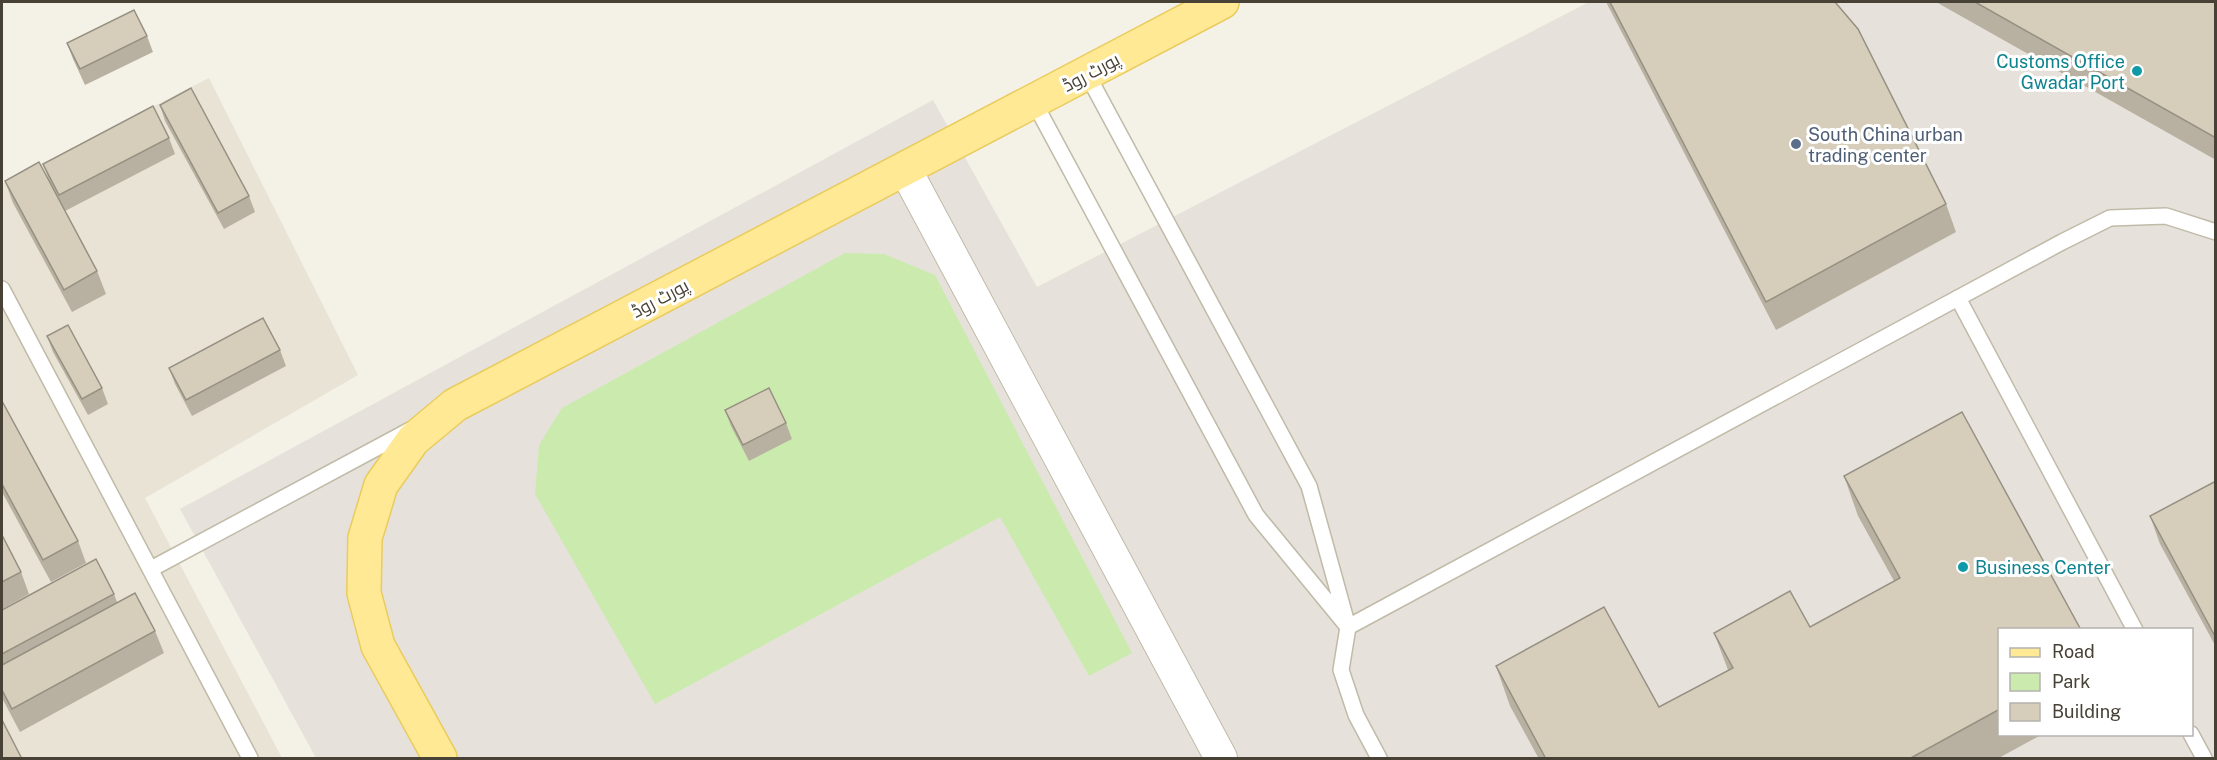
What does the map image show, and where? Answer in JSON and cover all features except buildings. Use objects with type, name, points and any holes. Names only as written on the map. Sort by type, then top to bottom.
[{"type":"main road","name":"پورٹ روڈ","points":[[440,759],[378,646],[364,593],[365,538],[381,485],[412,440],[455,405],[1222,2]]},
{"type":"street","points":[[905,169],[1221,759]]},
{"type":"lane","points":[[1087,74],[1310,486],[1348,627],[1341,670],[1356,716],[1379,759]]},
{"type":"lane","points":[[1034,102],[1256,515],[1348,627]]},
{"type":"lane","points":[[1348,627],[2110,218],[2166,216],[2216,231]]},
{"type":"lane","points":[[2,288],[250,759]]},
{"type":"lane","points":[[1958,298],[2134,628]]},
{"type":"lane","points":[[151,569],[455,405]]},
{"type":"lane","points":[[2192,736],[2204,759]]},
{"type":"shaded area","points":[[1589,2],[2215,2],[2215,758],[316,758],[180,509],[933,100],[1037,287]]},
{"type":"shaded area","points":[[209,78],[358,375],[145,498],[282,758],[2,758],[2,184]]},
{"type":"green space","points":[[845,253],[884,254],[935,275],[1132,653],[1089,676],[1000,517],[655,704],[535,494],[539,445],[562,408]]},
{"type":"place","name":"Customs Office Gwadar Port","points":[[2137,71]]},
{"type":"place","name":"South China urban trading center","points":[[1796,144]]},
{"type":"place","name":"Business Center","points":[[1963,567]]}]
